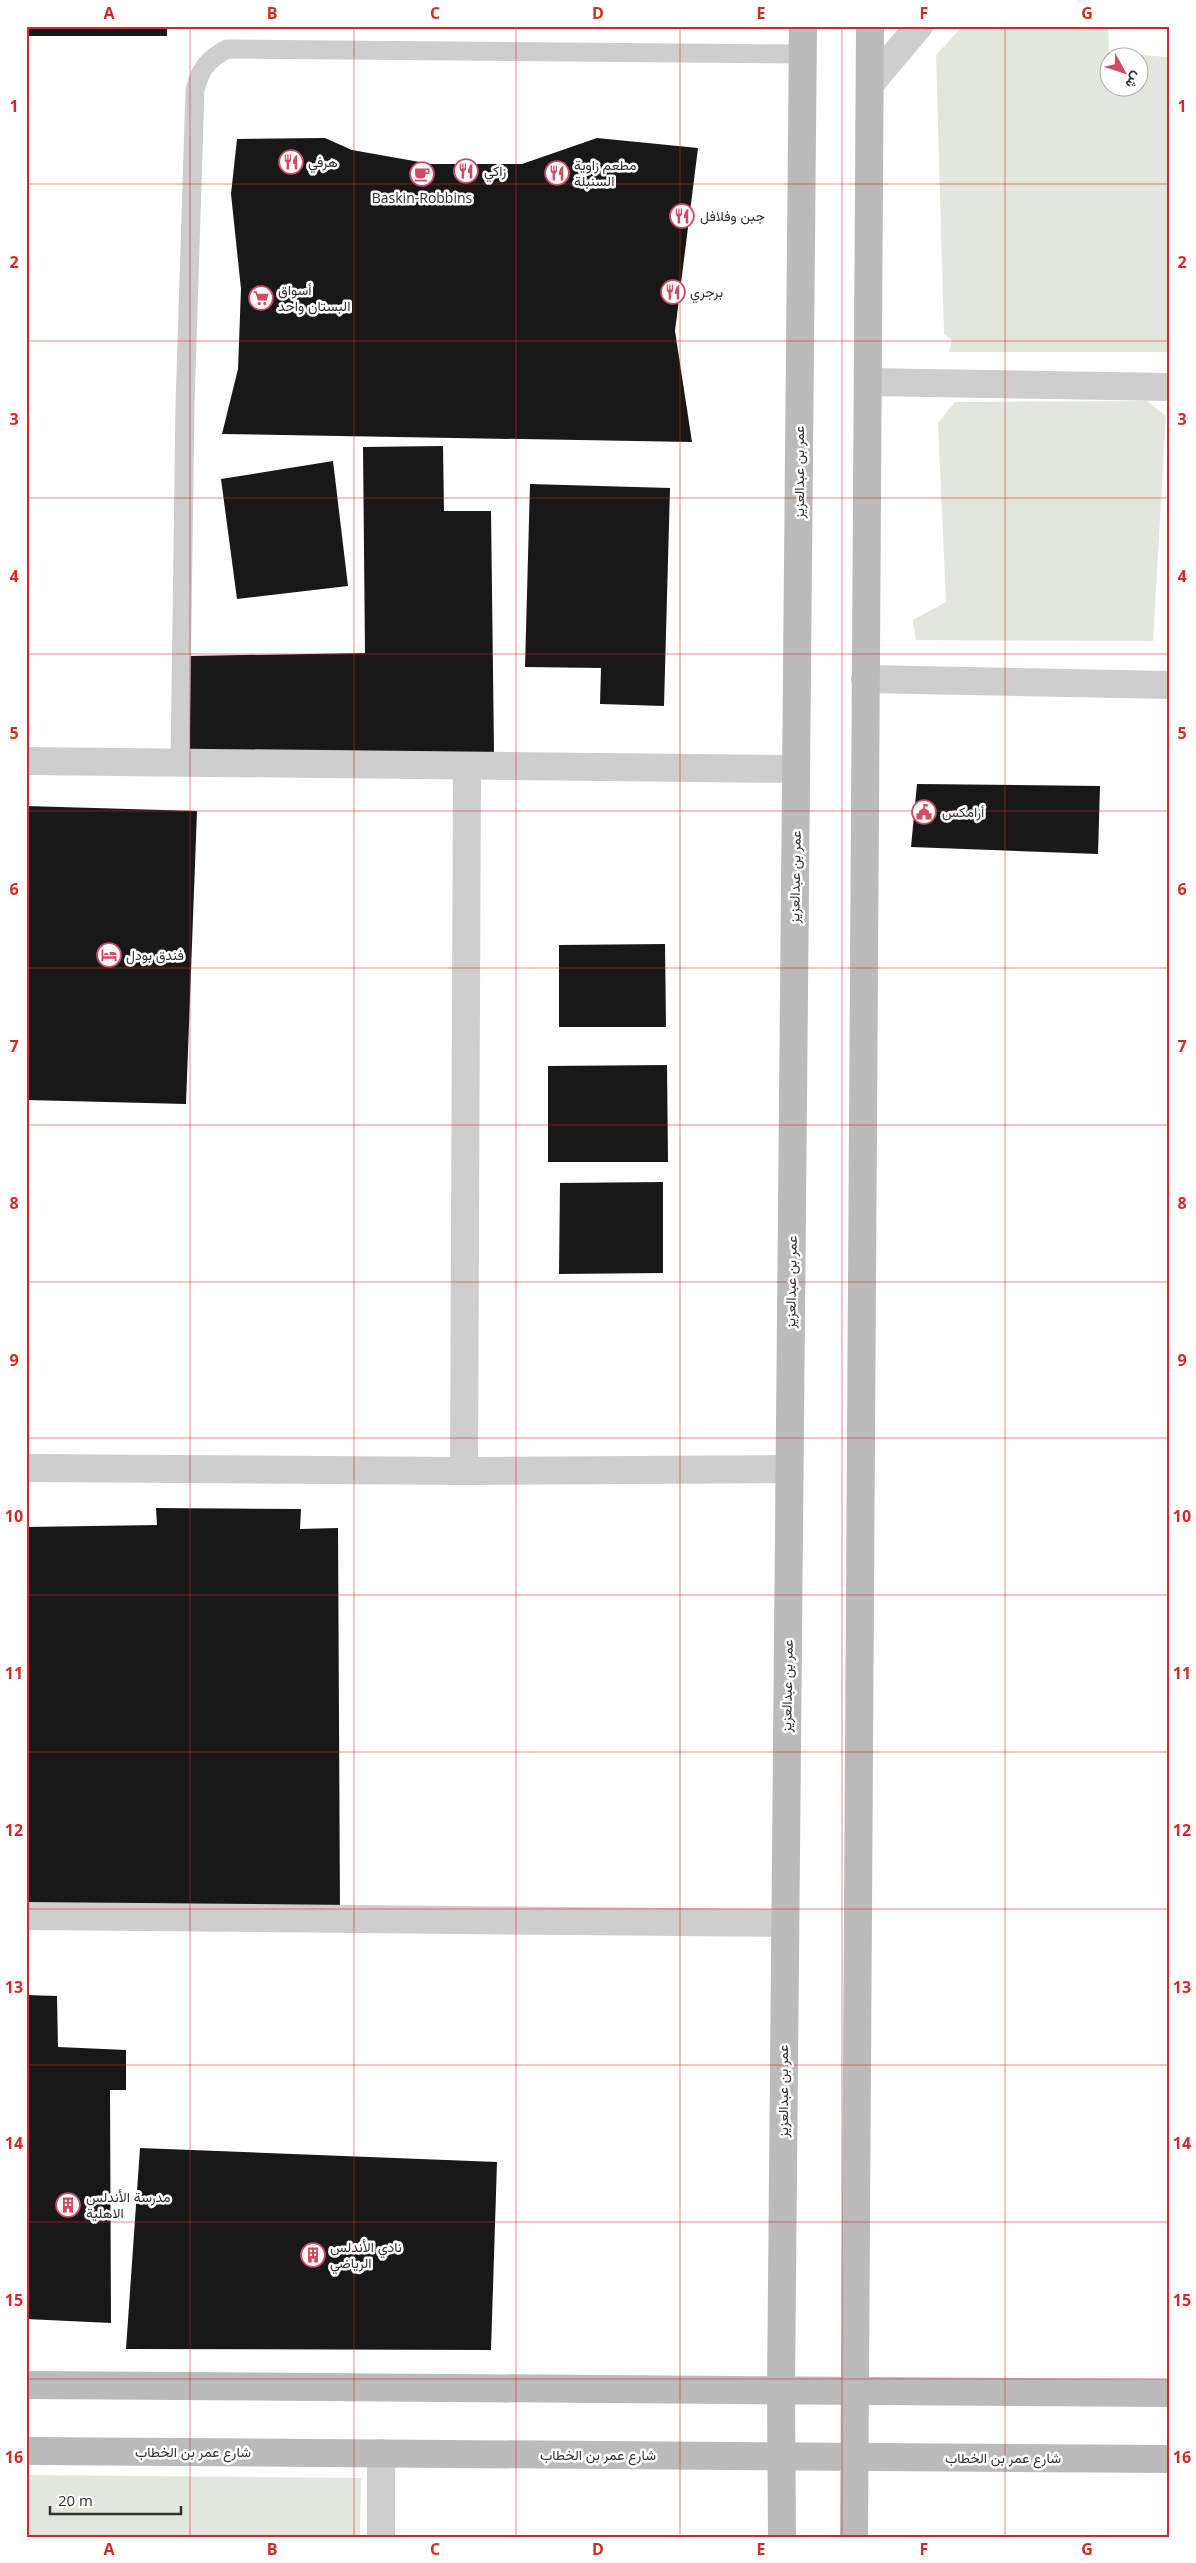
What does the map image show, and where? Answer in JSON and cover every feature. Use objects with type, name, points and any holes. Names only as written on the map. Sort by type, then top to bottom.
[{"type":"street","name":"عمر بن عبدالعزيز","points":[[782,2537],[781,2391],[803,26]]},
{"type":"street","points":[[854,2537],[870,26]]},
{"type":"street","points":[[870,84],[919,26]]},
{"type":"street","points":[[868,382],[1170,387]]},
{"type":"street","points":[[866,679],[1170,685]]},
{"type":"street","points":[[26,761],[796,769]]},
{"type":"street","points":[[464,1470],[467,766]]},
{"type":"street","points":[[26,1468],[790,1469]]},
{"type":"street","points":[[26,1916],[785,1923]]},
{"type":"street","points":[[26,2385],[1170,2393]]},
{"type":"street","name":"شارع عمر بن الخطاب","points":[[26,2451],[1170,2460]]},
{"type":"street","points":[[381,2454],[382,2537]]},
{"type":"lane","points":[[180,763],[185,405],[195,90],[199,73],[210,58],[227,49],[803,54]]},
{"type":"shaded area","points":[[963,26],[1108,26],[1109,48],[1098,48],[1098,98],[1148,98],[1148,56],[1170,57],[1169,352],[949,352],[952,340],[944,334],[936,55]]},
{"type":"shaded area","points":[[1147,401],[1166,416],[1153,641],[916,640],[913,620],[946,602],[938,423],[955,402]]},
{"type":"shaded area","points":[[26,2475],[361,2478],[360,2537],[26,2537]]},
{"type":"building","points":[[26,26],[167,26],[167,36],[26,36]]},
{"type":"building","points":[[325,138],[352,150],[431,164],[522,164],[597,138],[698,148],[675,331],[692,442],[222,434],[238,369],[241,289],[231,194],[237,139]]},
{"type":"building","points":[[443,446],[444,511],[491,511],[494,752],[190,757],[188,656],[365,653],[363,447]]},
{"type":"building","points":[[333,461],[348,586],[237,599],[221,479]]},
{"type":"building","points":[[530,484],[670,488],[664,706],[600,704],[601,668],[525,667]]},
{"type":"building","points":[[917,784],[1100,786],[1098,854],[911,847]]},
{"type":"building","name":"فندق بودل","points":[[26,806],[197,811],[186,1104],[26,1100]]},
{"type":"building","points":[[665,944],[666,1027],[559,1027],[559,945]]},
{"type":"building","points":[[667,1065],[668,1162],[548,1162],[548,1066]]},
{"type":"building","points":[[663,1182],[663,1273],[559,1274],[560,1183]]},
{"type":"building","points":[[156,1508],[301,1509],[300,1529],[338,1528],[340,1911],[26,1907],[26,1527],[157,1525]]},
{"type":"building","name":"مدرسة الأندلس الاهلية","points":[[26,1995],[57,1996],[58,2047],[126,2050],[126,2090],[110,2090],[111,2323],[26,2319]]},
{"type":"building","name":"نادي الأندلس الرياضي","points":[[140,2148],[497,2162],[491,2350],[126,2349]]},
{"type":"place","name":"هرفي","points":[[291,162]]},
{"type":"place","name":"زاكي","points":[[466,171]]},
{"type":"place","name":"مطعم زاوية السنبلة","points":[[557,173]]},
{"type":"place","name":"Baskin-Robbins","points":[[422,174]]},
{"type":"place","name":"جبن وفلافل","points":[[682,216]]},
{"type":"place","name":"برجري","points":[[673,292]]},
{"type":"place","name":"أسواق البستان واحد","points":[[261,298]]},
{"type":"place","name":"أرامكس","points":[[924,812]]},
{"type":"place","name":"فندق بودل","points":[[109,955]]},
{"type":"place","name":"مدرسة الأندلس الاهلية","points":[[68,2205]]},
{"type":"place","name":"نادي الأندلس الرياضي","points":[[313,2255]]}]
